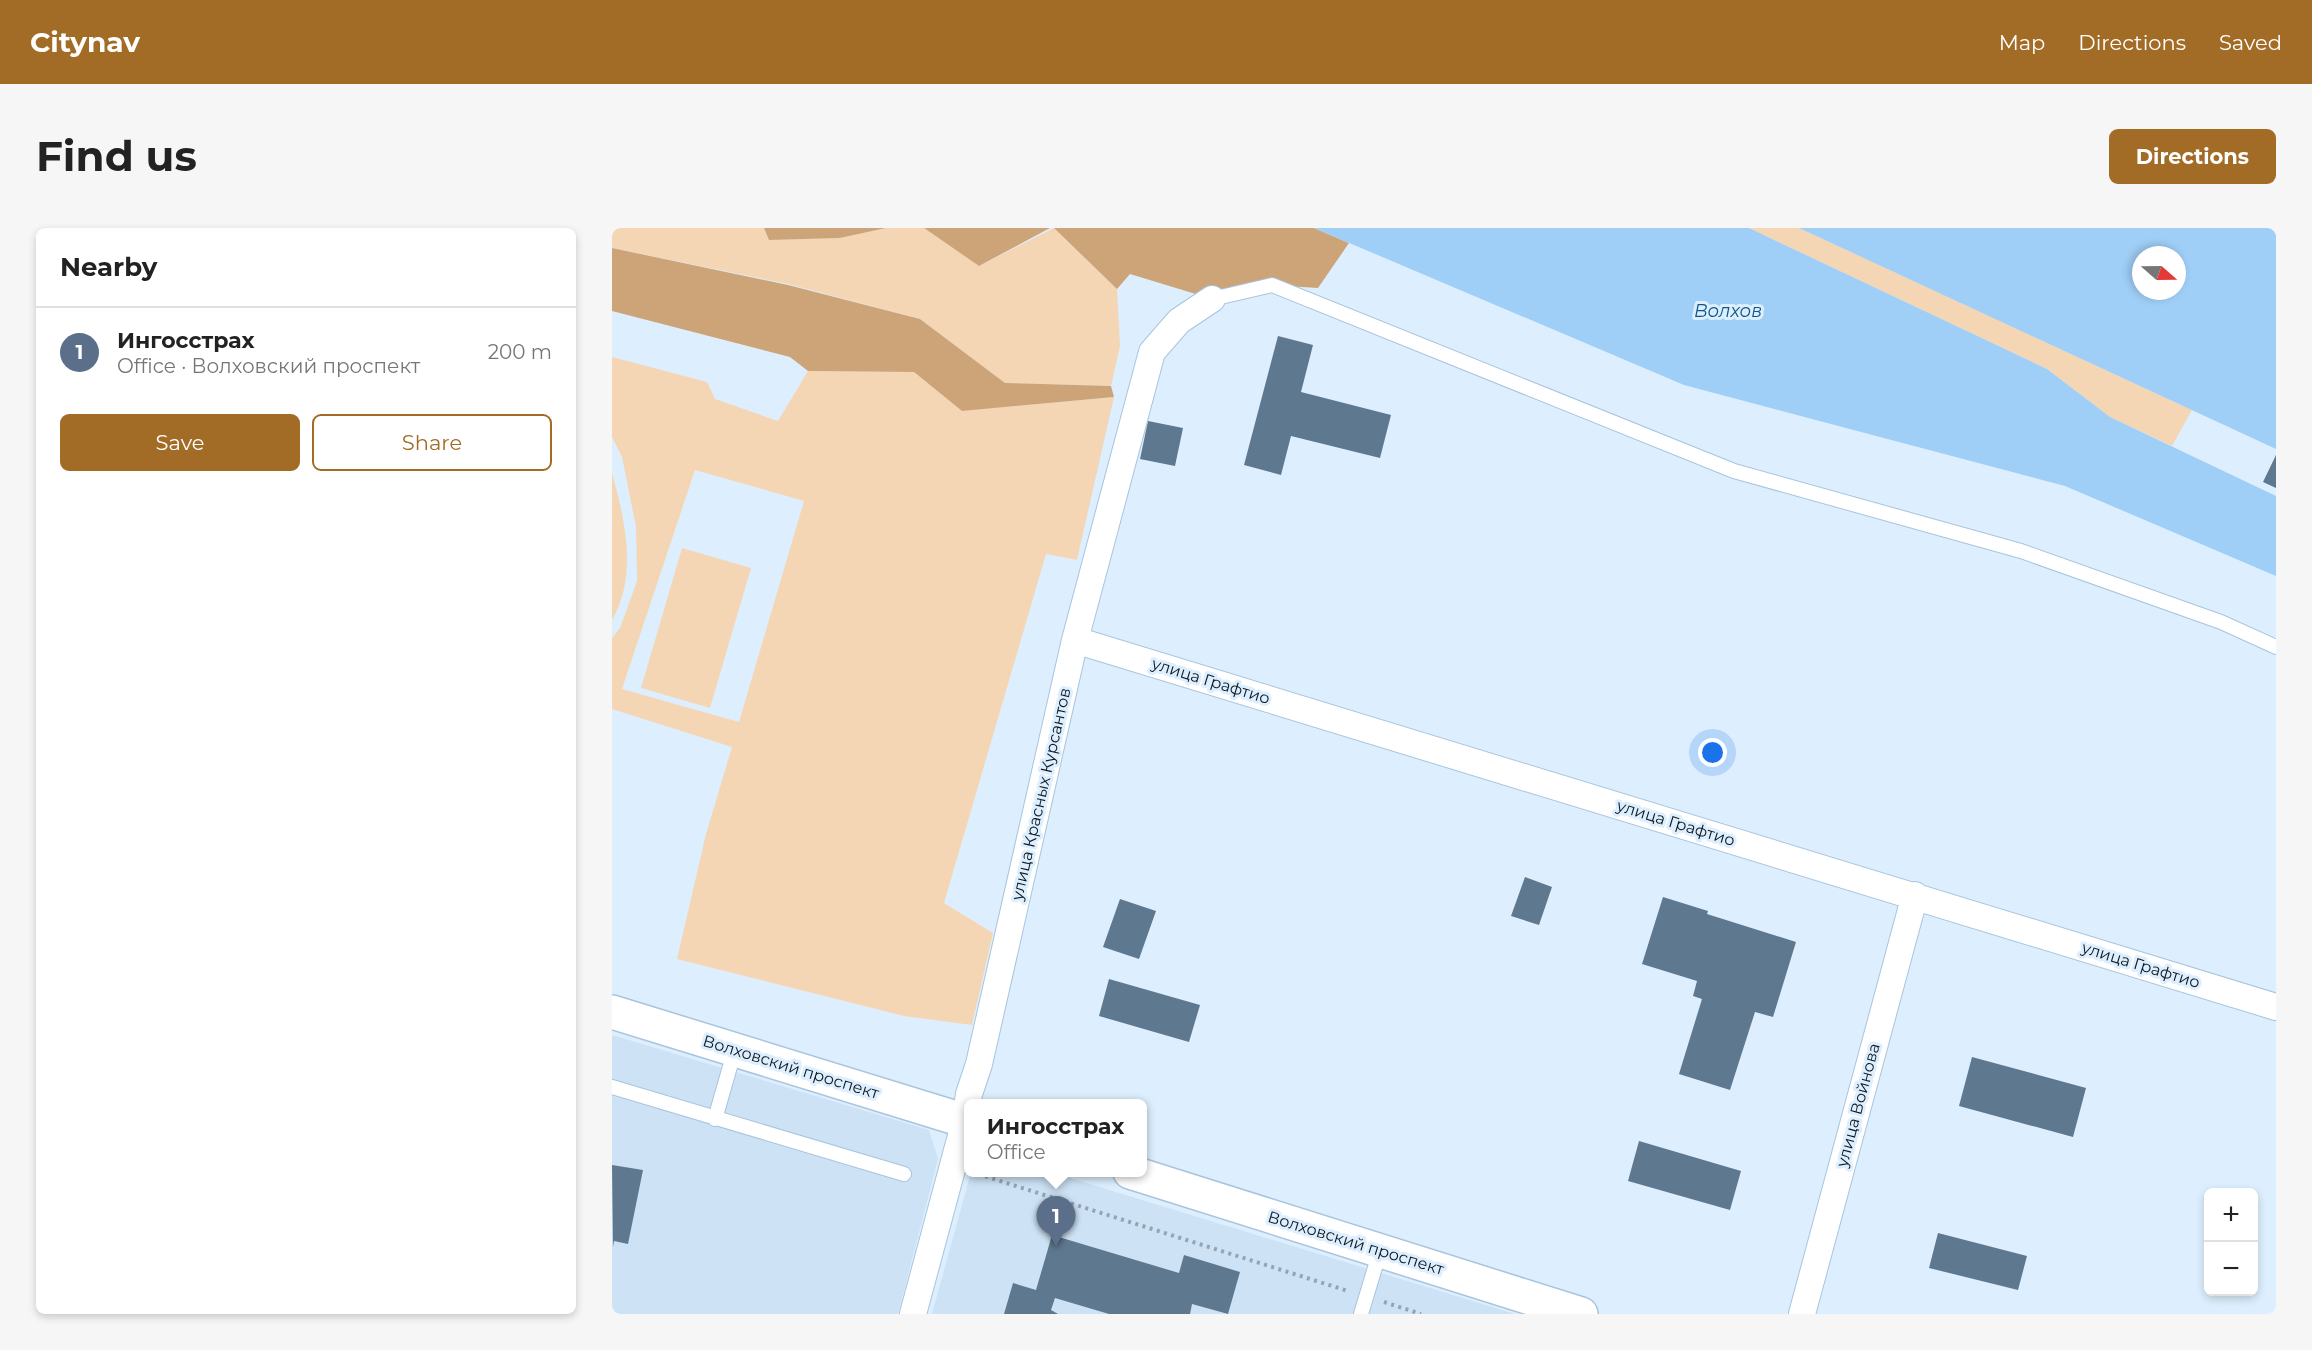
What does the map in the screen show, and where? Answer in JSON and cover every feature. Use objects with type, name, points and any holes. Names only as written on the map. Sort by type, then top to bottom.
[{"type":"street","name":"улица Красных Курсантов","points":[[969,1099],[982,1053],[1075,640],[1152,351],[1179,321],[1212,299]]},
{"type":"street","name":"улица Графтио","points":[[1075,640],[2276,1007]]},
{"type":"street","name":"улица Войнова","points":[[1802,1314],[1915,895]]},
{"type":"street","name":"Волховский проспект","points":[[612,1012],[964,1120]]},
{"type":"street","name":"улица Красных Курсантов","points":[[913,1314],[964,1132]]},
{"type":"street","name":"Волховский проспект","points":[[1143,1177],[1581,1314]]},
{"type":"lane","points":[[1212,299],[1272,285],[1734,471],[2021,551],[2221,622],[2276,647]]},
{"type":"lane","points":[[715,1119],[735,1049]]},
{"type":"lane","points":[[612,1087],[904,1174]]},
{"type":"lane","points":[[1361,1314],[1380,1251]]},
{"type":"path","points":[[995,1177],[1421,1314]]},
{"type":"shaded area","points":[[612,228],[764,228],[769,240],[840,238],[886,228],[924,228],[979,266],[1054,228],[1117,289],[1120,346],[1111,386],[1005,383],[920,319],[788,284],[612,248]]},
{"type":"shaded area","points":[[764,228],[886,228],[840,238],[769,240]]},
{"type":"shaded area","points":[[924,228],[1050,228],[979,266]]},
{"type":"shaded area","points":[[1054,228],[1314,228],[1349,243],[1318,288],[1271,285],[1212,299],[1130,274],[1117,289]]},
{"type":"shaded area","points":[[1749,228],[1799,228],[2192,410],[2172,446],[2110,417],[2047,369]]},
{"type":"shaded area","points":[[612,248],[788,285],[920,319],[1005,383],[1111,386],[1114,397],[962,411],[914,372],[808,371],[790,357],[612,311]]},
{"type":"shaded area","points":[[612,357],[707,382],[715,399],[778,421],[808,371],[914,372],[962,411],[1114,397],[1077,560],[1046,554],[944,903],[993,933],[972,1025],[904,1016],[677,959],[706,834],[732,747],[612,709],[612,638],[620,628],[637,581],[636,527],[622,457],[612,437]],"holes":[[[695,470],[804,501],[739,722],[622,689]]]},
{"type":"shaded area","points":[[612,473],[625,528],[627,566],[620,603],[612,620]]},
{"type":"shaded area","points":[[682,548],[751,568],[710,708],[641,688]]},
{"type":"shaded area","points":[[612,1035],[929,1130],[938,1159],[898,1314],[612,1314]]},
{"type":"shaded area","points":[[970,1177],[1067,1177],[1515,1314],[932,1314]]},
{"type":"water","name":"Волхов","points":[[1314,228],[1749,228],[2047,369],[2110,417],[2276,496],[2276,576],[2065,486],[1684,385]]},
{"type":"water","points":[[1799,228],[2276,228],[2276,449]]},
{"type":"building","points":[[1278,336],[1313,345],[1301,392],[1391,415],[1380,458],[1291,436],[1281,475],[1244,465]]},
{"type":"building","points":[[1148,421],[1183,428],[1175,466],[1140,459]]},
{"type":"building","points":[[2276,455],[2276,488],[2263,482]]},
{"type":"building","points":[[1525,877],[1552,887],[1539,925],[1511,916]]},
{"type":"building","points":[[1663,897],[1708,911],[1707,914],[1796,942],[1773,1017],[1755,1012],[1730,1090],[1679,1074],[1702,999],[1693,996],[1697,981],[1642,964]]},
{"type":"building","points":[[1120,899],[1156,911],[1139,959],[1103,947]]},
{"type":"building","points":[[1109,979],[1200,1005],[1189,1042],[1099,1016]]},
{"type":"building","points":[[1972,1057],[2086,1088],[2073,1137],[1959,1106]]},
{"type":"building","points":[[1639,1141],[1741,1171],[1730,1210],[1628,1181]]},
{"type":"building","points":[[612,1165],[643,1170],[628,1244],[614,1241],[613,1247]]},
{"type":"building","points":[[1938,1233],[2027,1256],[2018,1290],[1929,1268]]},
{"type":"building","points":[[1052,1235],[1179,1273],[1184,1255],[1240,1272],[1228,1314],[1192,1304],[1190,1314],[1109,1314],[1055,1298],[1051,1310],[1058,1314],[1004,1314],[1013,1283],[1036,1290]]},
{"type":"place","name":"Ингосстрах","points":[[1056,1246]]}]
